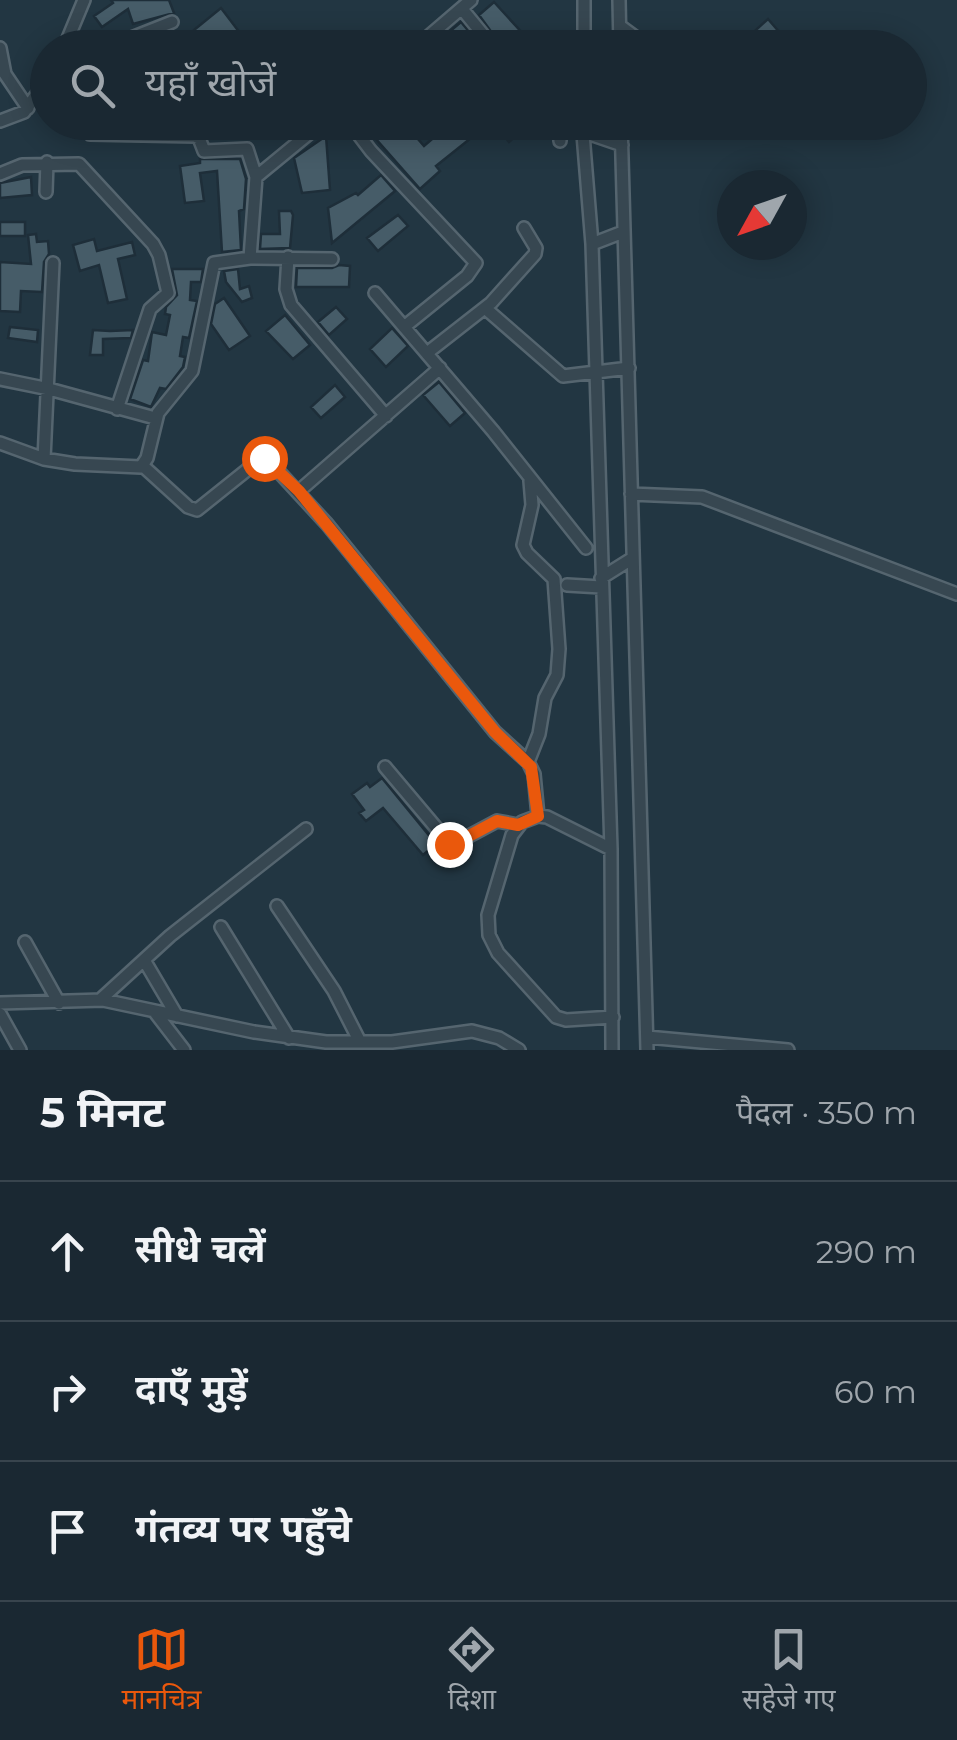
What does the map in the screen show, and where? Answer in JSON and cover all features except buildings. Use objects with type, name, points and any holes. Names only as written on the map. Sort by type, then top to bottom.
[{"type":"street","points":[[72,30],[84,0]]},
{"type":"street","points":[[584,0],[584,30]]},
{"type":"street","points":[[619,0],[620,30]]},
{"type":"street","points":[[436,30],[467,4],[483,30]]},
{"type":"street","points":[[152,30],[172,22]]},
{"type":"street","points":[[620,26],[625,30]]},
{"type":"street","points":[[0,48],[6,79],[29,106],[17,116],[0,121]]},
{"type":"street","points":[[200,140],[202,150],[208,152],[244,148],[252,156],[256,177],[250,258]]},
{"type":"street","points":[[256,177],[301,140]]},
{"type":"street","points":[[363,140],[477,266],[404,326]]},
{"type":"street","points":[[583,140],[592,244],[611,849],[612,1050]]},
{"type":"street","points":[[611,140],[622,145]]},
{"type":"street","points":[[622,140],[647,1044],[788,1050]]},
{"type":"street","points":[[0,174],[22,165],[47,162],[82,166],[159,254],[168,294],[150,309],[117,409]]},
{"type":"street","points":[[46,192],[47,162]]},
{"type":"street","points":[[427,353],[485,308],[536,252],[524,228]]},
{"type":"street","points":[[592,244],[623,232]]},
{"type":"street","points":[[143,466],[155,418],[192,372],[214,262],[250,258],[332,260]]},
{"type":"street","points":[[288,258],[286,289],[292,304],[386,416]]},
{"type":"street","points":[[44,459],[53,263]]},
{"type":"street","points":[[375,293],[586,548]]},
{"type":"street","points":[[485,308],[563,376],[629,368]]},
{"type":"street","points":[[299,491],[440,368]]},
{"type":"street","points":[[0,379],[49,388],[155,418]]},
{"type":"street","points":[[0,443],[44,459],[96,467],[143,466],[196,510],[262,458],[268,460],[299,491],[495,732],[528,762],[534,774],[538,816]]},
{"type":"street","points":[[530,480],[532,505],[523,545],[526,553],[554,579],[567,584],[601,582],[633,558]]},
{"type":"street","points":[[631,494],[702,497],[957,594]]},
{"type":"street","points":[[528,762],[557,674],[560,649],[554,579]]},
{"type":"street","points":[[555,593],[567,584]]},
{"type":"street","points":[[385,768],[449,844],[497,821],[518,825],[538,816],[558,820],[611,849]]},
{"type":"street","points":[[518,825],[488,915],[492,943],[558,1018],[613,1017]]},
{"type":"street","points":[[100,1000],[306,829]]},
{"type":"street","points":[[276,906],[334,990],[360,1042]]},
{"type":"street","points":[[221,927],[288,1038]]},
{"type":"street","points":[[25,942],[58,1002]]},
{"type":"street","points":[[144,960],[177,1016]]},
{"type":"street","points":[[0,1003],[100,1000],[288,1038],[415,1040],[464,1030],[487,1034],[519,1050]]},
{"type":"street","points":[[154,1011],[184,1050]]},
{"type":"street","points":[[0,1014],[20,1050]]},
{"type":"route","points":[[264,458],[299,491],[495,732],[531,767],[538,816],[518,825],[497,821],[449,844]]}]
